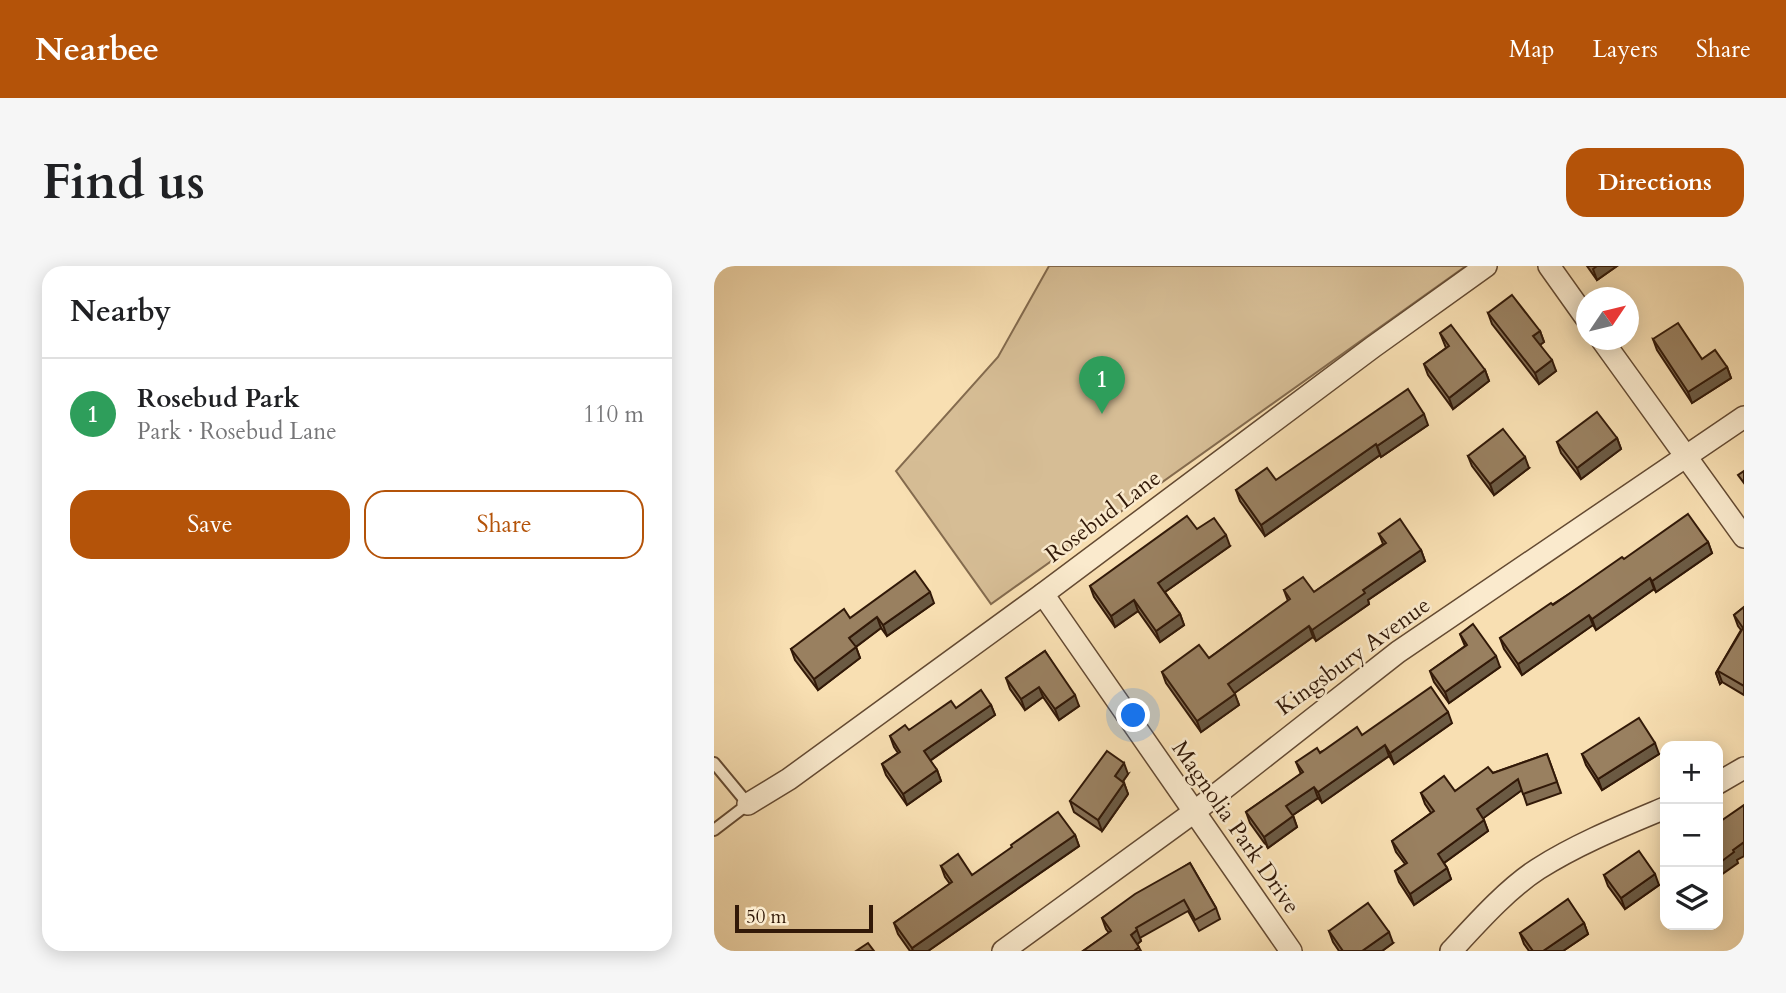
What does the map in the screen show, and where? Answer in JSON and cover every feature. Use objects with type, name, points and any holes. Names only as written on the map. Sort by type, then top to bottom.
[{"type":"street","name":"Rosebud Lane","points":[[748,804],[789,779],[1043,594],[1373,347],[1486,266]]},
{"type":"street","points":[[1549,266],[1576,303]]},
{"type":"street","points":[[1609,350],[1744,537]]},
{"type":"street","name":"Kingsbury Avenue","points":[[1003,951],[1194,812],[1398,652],[1744,417]]},
{"type":"street","name":"Magnolia Park Drive","points":[[1043,594],[1291,951]]},
{"type":"street","points":[[1723,780],[1744,768]]},
{"type":"street","points":[[1451,951],[1486,914],[1537,870],[1619,827],[1660,810]]},
{"type":"lane","points":[[714,763],[748,804],[714,830]]},
{"type":"shaded area","points":[[1049,266],[1466,266],[991,604],[896,471],[998,357]]},
{"type":"building","points":[[1512,295],[1540,331],[1533,336],[1552,360],[1535,373],[1488,313]]},
{"type":"building","points":[[1678,323],[1702,359],[1715,350],[1727,367],[1688,392],[1653,339]]},
{"type":"building","points":[[1451,325],[1485,370],[1449,398],[1424,364],[1449,346],[1440,333]]},
{"type":"building","points":[[1408,389],[1424,414],[1377,446],[1376,444],[1261,525],[1236,490],[1267,468],[1276,480]]},
{"type":"building","points":[[1597,412],[1617,438],[1577,468],[1557,442]]},
{"type":"building","points":[[1503,429],[1525,457],[1490,484],[1468,456]]},
{"type":"building","points":[[1744,471],[1744,483],[1738,475]]},
{"type":"building","points":[[1688,514],[1708,542],[1592,619],[1589,615],[1518,664],[1500,638],[1622,557],[1624,559]]},
{"type":"building","points":[[1187,516],[1197,529],[1214,518],[1226,535],[1158,583],[1180,614],[1156,631],[1134,600],[1111,616],[1090,586]]},
{"type":"building","points":[[1400,519],[1421,550],[1312,630],[1309,626],[1228,684],[1235,694],[1197,721],[1162,672],[1199,645],[1209,658],[1290,599],[1284,590],[1303,577],[1314,592],[1386,543],[1379,534]]},
{"type":"building","points":[[915,571],[930,592],[883,625],[877,617],[849,638],[856,647],[814,679],[791,649],[844,609],[850,618]]},
{"type":"building","points":[[1744,607],[1744,686],[1718,671],[1716,673],[1743,628],[1734,615]]},
{"type":"building","points":[[1473,624],[1496,656],[1445,692],[1430,671],[1467,645],[1460,634]]},
{"type":"building","points":[[1045,651],[1075,695],[1055,709],[1039,687],[1021,699],[1006,678]]},
{"type":"building","points":[[1431,687],[1448,712],[1390,753],[1385,745],[1318,792],[1314,787],[1286,806],[1293,816],[1264,837],[1246,812],[1303,772],[1296,762],[1317,748],[1320,753],[1357,727],[1362,735]]},
{"type":"building","points":[[981,690],[991,705],[924,751],[937,770],[903,794],[882,764],[900,752],[890,736],[905,725],[909,730],[951,701],[956,708]]},
{"type":"building","points":[[1639,718],[1655,743],[1598,779],[1582,754]]},
{"type":"building","points":[[1107,751],[1124,763],[1115,776],[1124,783],[1098,820],[1070,801]]},
{"type":"building","points":[[1547,754],[1557,782],[1523,794],[1518,779],[1477,809],[1484,820],[1438,854],[1447,868],[1410,894],[1395,871],[1407,863],[1392,841],[1434,811],[1421,793],[1444,776],[1455,791],[1488,767],[1493,773]]},
{"type":"building","points":[[1744,805],[1744,842],[1723,860],[1723,820]]},
{"type":"building","points":[[1058,812],[1075,835],[912,948],[894,923],[952,882],[941,866],[958,854],[972,875]]},
{"type":"building","points":[[1639,851],[1655,874],[1621,898],[1604,875]]},
{"type":"building","points":[[1190,863],[1216,908],[1195,920],[1184,900],[1136,928],[1131,935],[1139,947],[1134,951],[1083,951],[1111,931],[1102,918],[1135,894]]},
{"type":"building","points":[[1568,899],[1584,923],[1543,951],[1533,951],[1520,933]]},
{"type":"building","points":[[1368,903],[1389,932],[1362,951],[1343,951],[1329,931]]},
{"type":"building","points":[[868,943],[874,951],[856,951]]},
{"type":"place","name":"Rosebud Park","points":[[1102,414]]}]
